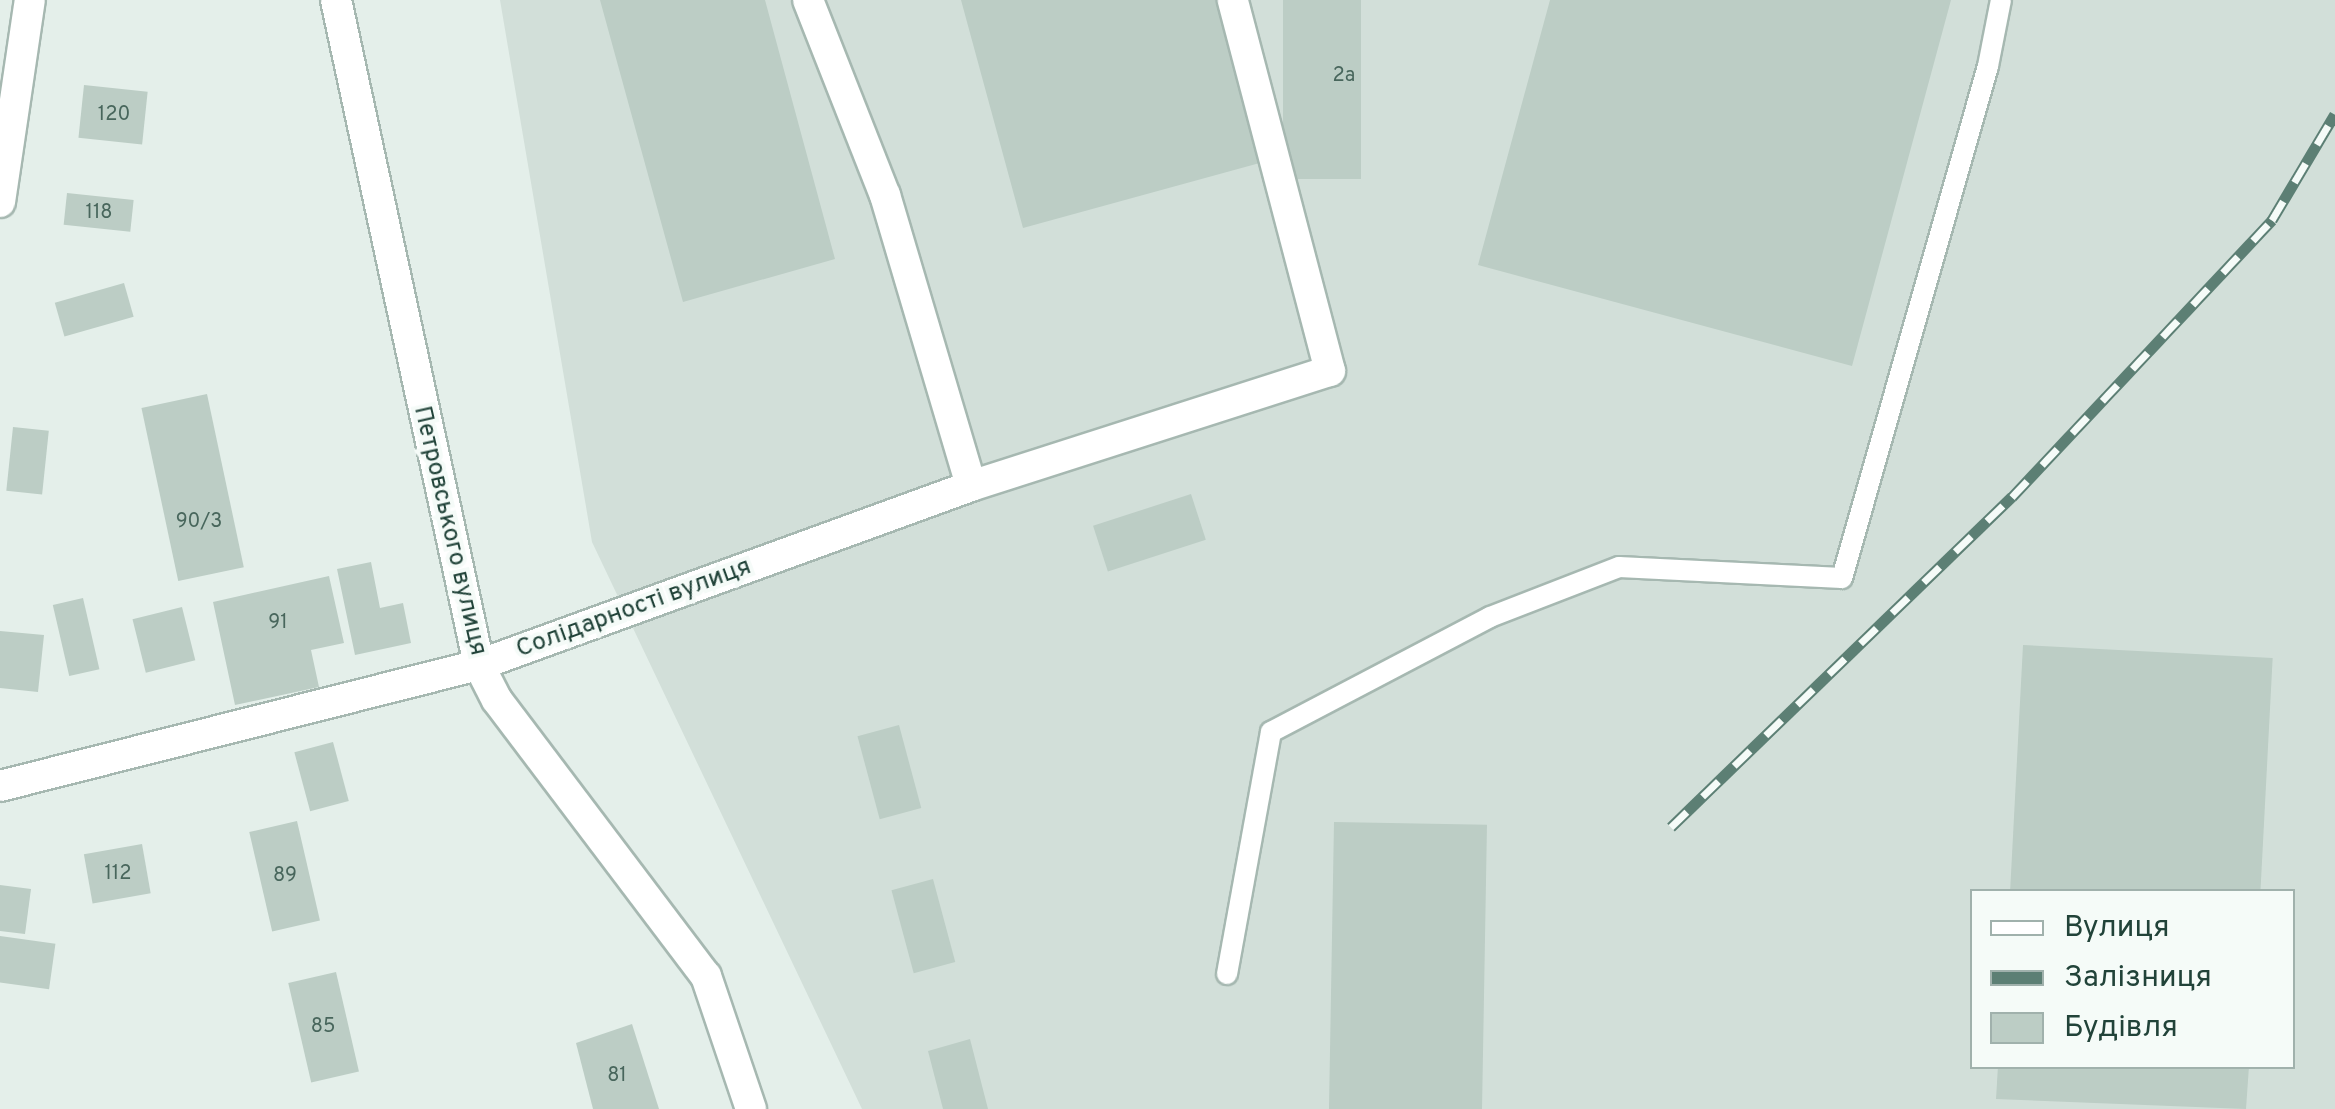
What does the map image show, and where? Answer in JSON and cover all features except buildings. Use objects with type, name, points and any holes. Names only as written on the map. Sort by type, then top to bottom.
[{"type":"street","points":[[0,202],[30,0]]},
{"type":"street","name":"Петровського вулиця","points":[[336,0],[479,665],[497,700],[706,976],[729,1028],[751,1109]]},
{"type":"street","points":[[808,0],[886,194],[970,486]]},
{"type":"street","name":"Солідарності вулиця","points":[[0,786],[479,665],[970,486],[1330,371],[1232,0]]},
{"type":"lane","points":[[1227,974],[1272,732],[1490,618],[1619,567],[1842,578],[1988,66],[2001,0]]},
{"type":"shaded area","points":[[500,0],[2335,0],[2335,1109],[862,1109],[592,542]]},
{"type":"railway","points":[[1671,827],[2012,497],[2272,220],[2335,114]]}]
